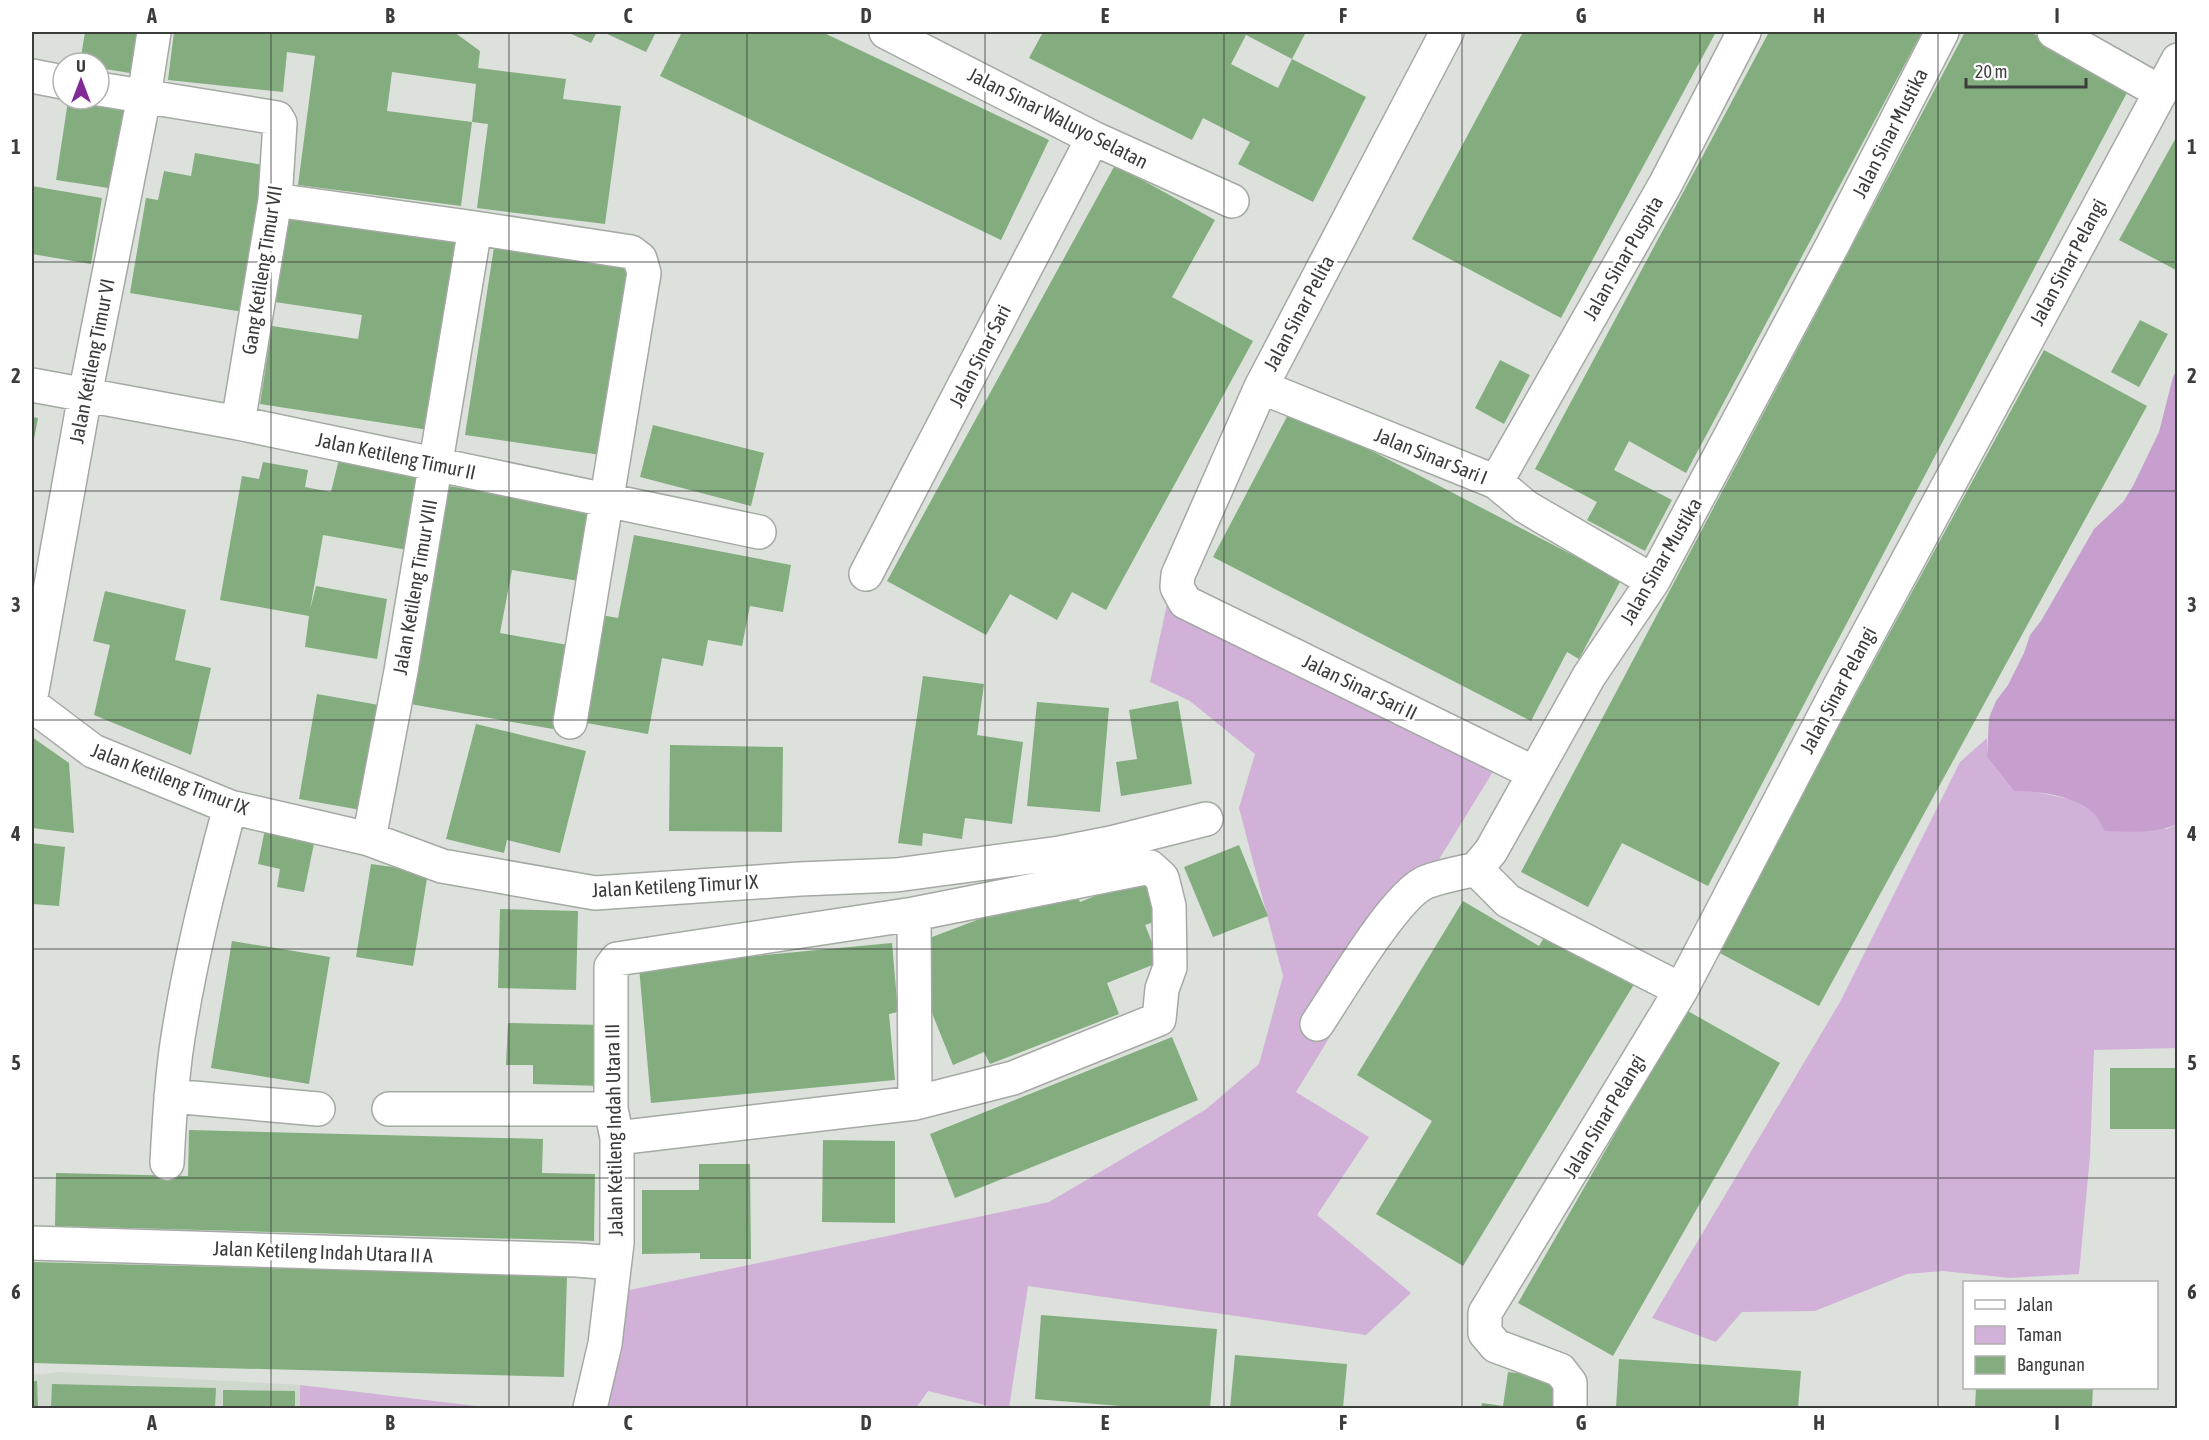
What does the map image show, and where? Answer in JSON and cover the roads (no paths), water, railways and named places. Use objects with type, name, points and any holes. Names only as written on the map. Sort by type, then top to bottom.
[{"type":"street","name":"Jalan Ketileng Timur VI","points":[[32,691],[85,395],[144,97],[154,32]]},
{"type":"street","name":"Jalan Sinar Waluyo Selatan","points":[[886,32],[1093,138],[1232,201]]},
{"type":"street","name":"Jalan Sinar Pelita","points":[[1185,602],[1177,587],[1178,575],[1261,387],[1447,32]]},
{"type":"street","name":"Jalan Sinar Puspita","points":[[1496,482],[1665,184],[1744,32]]},
{"type":"street","name":"Jalan Sinar Mustika","points":[[1476,869],[1491,851],[1589,676],[1653,581],[1832,246],[1942,32]]},
{"type":"street","points":[[2054,32],[2160,92]]},
{"type":"street","name":"Jalan Sinar Pelangi","points":[[1570,1408],[1570,1383],[1560,1370],[1496,1346],[1485,1333],[1485,1313],[1681,990],[1840,686],[2178,60]]},
{"type":"street","points":[[32,76],[51,80]]},
{"type":"street","points":[[111,91],[144,97]]},
{"type":"street","name":"Gang Ketileng Timur VII","points":[[144,97],[277,118],[280,123],[275,200],[238,423]]},
{"type":"street","name":"Jalan Sinar Sari","points":[[866,574],[1093,138]]},
{"type":"street","points":[[275,200],[631,252],[640,259],[644,273],[570,722]]},
{"type":"street","name":"Jalan Ketileng Timur VIII","points":[[369,839],[401,670],[475,228]]},
{"type":"street","name":"Jalan Ketileng Timur II","points":[[32,385],[238,423],[759,531]]},
{"type":"street","name":"Jalan Sinar Sari I","points":[[1261,387],[1496,482],[1526,507],[1653,581]]},
{"type":"street","name":"Jalan Sinar Sari II","points":[[1185,602],[1534,773]]},
{"type":"street","name":"Jalan Ketileng Timur IX","points":[[32,705],[93,751],[230,807],[369,839],[442,866],[595,893],[811,878],[896,875],[1060,853],[1112,843],[1206,819]]},
{"type":"street","points":[[167,1163],[171,1096],[183,1008],[210,882],[230,807]]},
{"type":"street","points":[[389,1109],[614,1123],[915,1103],[1013,1078],[1159,1019],[1162,989],[1170,967],[1169,906],[1162,878],[1150,867],[914,914],[915,1103]]},
{"type":"street","points":[[1317,1024],[1406,896],[1425,882],[1476,869],[1508,901],[1681,990]]},
{"type":"street","name":"Jalan Ketileng Indah Utara III","points":[[590,1408],[605,1344],[617,1243],[611,966],[617,959],[914,914]]},
{"type":"street","points":[[171,1096],[318,1109]]},
{"type":"street","name":"Jalan Ketileng Indah Utara II A","points":[[32,1243],[565,1259],[614,1263]]}]
